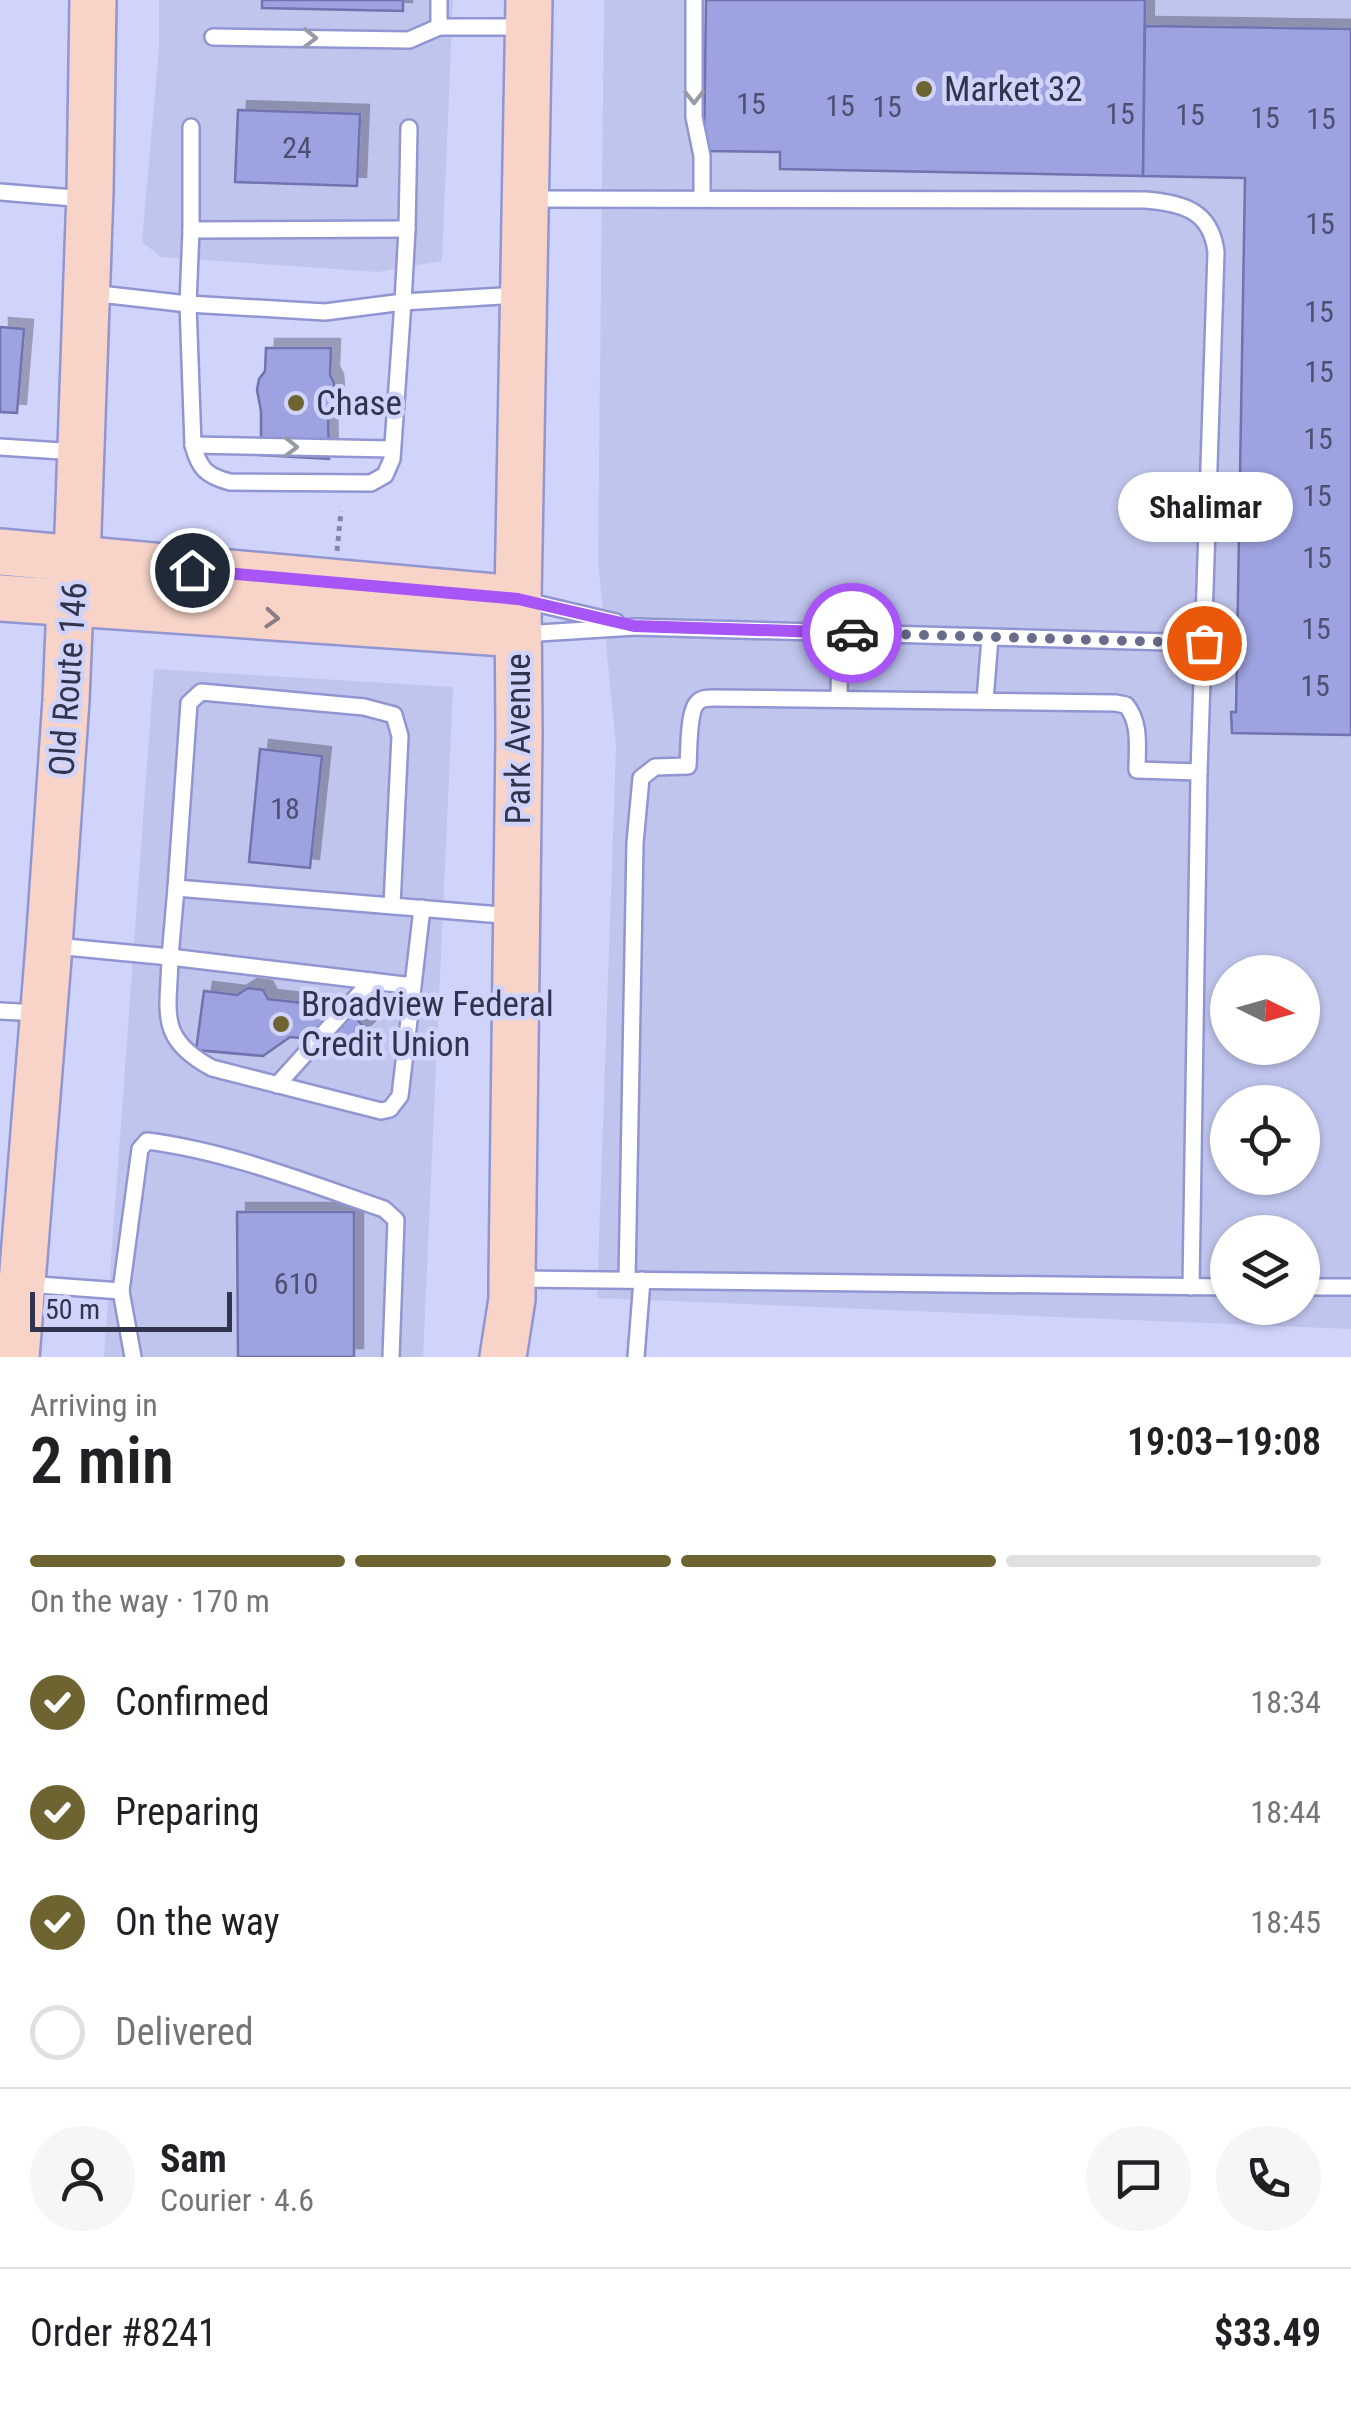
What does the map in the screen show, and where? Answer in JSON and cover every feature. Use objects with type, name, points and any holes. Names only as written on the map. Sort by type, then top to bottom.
[{"type":"street","name":"Old Route 146","points":[[16,1357],[21,1283],[21,1012],[48,946],[70,604],[77,560],[93,0]]},
{"type":"street","name":"Park Avenue","points":[[503,1357],[512,1289],[529,13]]},
{"type":"street","points":[[0,552],[518,616]]},
{"type":"street","points":[[0,598],[70,604],[518,616]]},
{"type":"street","points":[[512,1289],[522,1357]]},
{"type":"lane","points":[[439,0],[439,26]]},
{"type":"lane","points":[[694,0],[694,116],[702,156],[702,200]]},
{"type":"lane","points":[[213,37],[409,40],[439,26],[529,13]]},
{"type":"lane","points":[[191,127],[188,304],[193,444],[198,462],[212,478],[255,484],[371,483],[385,475],[392,459],[407,228],[409,128]]},
{"type":"lane","points":[[0,192],[90,200]]},
{"type":"lane","points":[[526,199],[1145,200],[1187,208],[1214,233],[1190,1287]]},
{"type":"lane","points":[[191,230],[407,228]]},
{"type":"lane","points":[[86,293],[325,312],[402,302],[524,295]]},
{"type":"lane","points":[[193,444],[392,449]]},
{"type":"lane","points":[[0,447],[80,452]]},
{"type":"lane","points":[[518,616],[634,626],[1204,643]]},
{"type":"lane","points":[[518,616],[634,626]]},
{"type":"lane","points":[[839,698],[840,633]]},
{"type":"lane","points":[[985,700],[990,638]]},
{"type":"lane","points":[[392,906],[400,736],[394,716],[364,707],[201,692],[189,703],[168,1023],[177,1042],[191,1057],[212,1068],[277,1085],[381,1111],[390,1109],[400,1096],[422,908]]},
{"type":"lane","points":[[636,1357],[636,843],[641,778],[655,767],[688,766],[695,704],[702,699],[839,698],[1126,704],[1137,726],[1136,770],[1199,772]]},
{"type":"lane","points":[[176,888],[517,916]]},
{"type":"lane","points":[[48,946],[413,986]]},
{"type":"lane","points":[[277,1085],[370,981]]},
{"type":"lane","points":[[133,1357],[121,1291],[140,1148],[147,1141],[295,1178],[384,1209],[396,1220],[390,1357]]},
{"type":"lane","points":[[512,1289],[634,1280],[1210,1287]]},
{"type":"lane","points":[[21,1283],[121,1291]]},
{"type":"lane","points":[[1320,1287],[1351,1287]]},
{"type":"path","points":[[336,558],[341,511]]},
{"type":"shaded area","points":[[159,0],[453,0],[442,261],[378,272],[161,257],[142,242],[159,47]]},
{"type":"shaded area","points":[[604,0],[1351,0],[1351,1329],[1254,1325],[1320,1325],[1320,1215],[1210,1215],[1210,1323],[597,1298],[616,747],[598,561]]},
{"type":"shaded area","points":[[154,669],[453,687],[423,1357],[104,1357]]},
{"type":"building","points":[[262,0],[403,0],[403,11],[262,8]]},
{"type":"building","name":"Market 32","points":[[706,0],[1145,0],[1143,176],[780,169],[780,152],[704,151]]},
{"type":"building","points":[[1145,26],[1351,29],[1351,735],[1232,733],[1231,712],[1236,712],[1245,178],[1143,176]]},
{"type":"building","points":[[238,110],[360,114],[357,186],[235,182]]},
{"type":"building","points":[[0,327],[24,329],[17,413],[0,412]]},
{"type":"building","name":"Chase","points":[[266,348],[331,348],[330,375],[335,393],[328,414],[329,459],[261,455],[257,390],[265,371]]},
{"type":"building","points":[[260,749],[322,756],[310,868],[249,862]]},
{"type":"building","name":"Broadview Federal Credit Union","points":[[248,988],[263,990],[268,999],[302,1003],[311,1013],[357,1019],[366,1030],[352,1043],[290,1037],[263,1056],[196,1050],[204,991],[237,995]]},
{"type":"building","points":[[237,1212],[354,1212],[354,1357],[238,1357]]},
{"type":"way so far","points":[[852,633],[1204,643]]},
{"type":"place","name":"Market 32","points":[[924,89]]},
{"type":"place","name":"Chase","points":[[296,403]]},
{"type":"place","name":"Shalimar","points":[[1204,643]]},
{"type":"place","name":"Broadview Federal Credit Union","points":[[281,1024]]},
{"type":"route","points":[[192,570],[518,599],[634,626],[852,633]]}]
